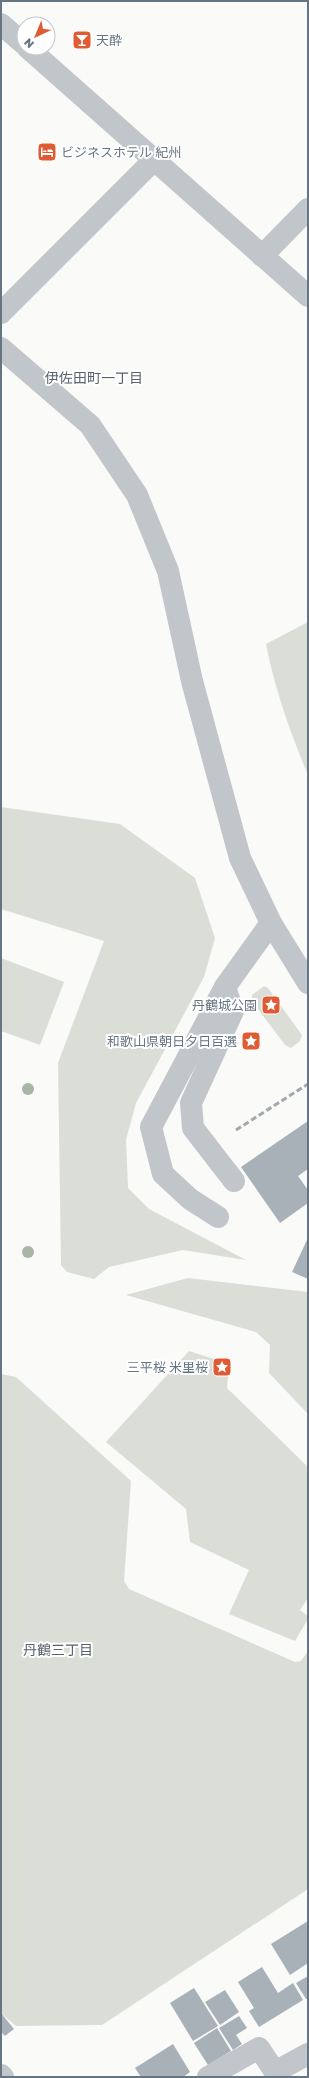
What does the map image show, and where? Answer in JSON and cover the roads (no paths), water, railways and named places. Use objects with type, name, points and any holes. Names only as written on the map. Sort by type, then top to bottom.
[{"type":"street","points":[[1,24],[16,37]]},
{"type":"street","points":[[37,56],[308,296]]},
{"type":"street","points":[[1,313],[154,160]]},
{"type":"street","points":[[262,256],[308,209]]},
{"type":"street","points":[[1,348],[90,426],[137,495],[168,572],[192,681],[240,858],[271,923],[308,983]]},
{"type":"street","points":[[218,1217],[190,1199],[163,1174],[151,1127],[225,987],[271,923]]},
{"type":"street","points":[[225,987],[233,1011],[191,1103],[193,1128],[234,1181]]},
{"type":"street","points":[[208,2077],[259,2048],[275,2072],[308,2054]]},
{"type":"railway","points":[[236,1130],[308,1084]]},
{"type":"place","name":"天酔","points":[[82,40]]},
{"type":"place","name":"ビジネスホテル 紀州","points":[[47,152]]},
{"type":"place","name":"丹鶴城公園","points":[[271,1005]]},
{"type":"place","name":"和歌山県朝日夕日百選","points":[[251,1041]]},
{"type":"place","name":"三平桜 米里桜","points":[[222,1367]]},
{"type":"district","name":"伊佐田町一丁目","points":[[94,378]]},
{"type":"district","name":"丹鶴三丁目","points":[[58,1650]]}]
